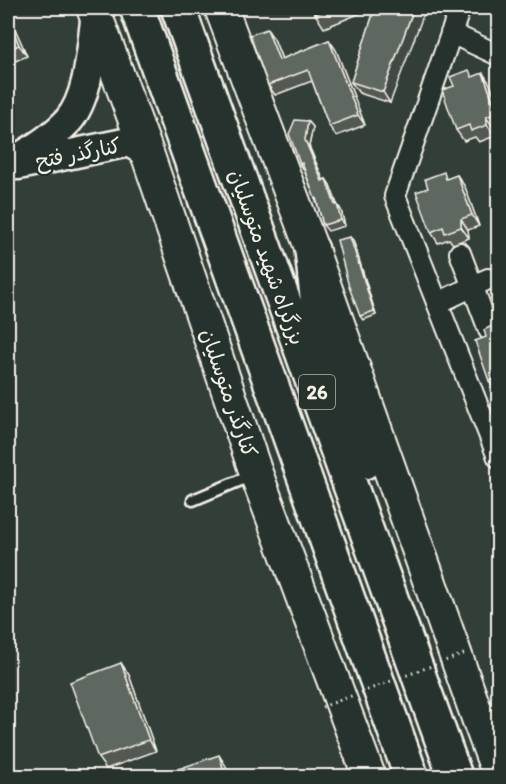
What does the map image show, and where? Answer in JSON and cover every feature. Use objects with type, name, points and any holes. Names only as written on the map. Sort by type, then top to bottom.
[{"type":"highway","name":"بزرگراه شهید متوسلیان","points":[[137,8],[411,777]]},
{"type":"highway","name":"بزرگراه شهید متوسلیان","points":[[178,8],[455,777]]},
{"type":"highway","points":[[312,250],[319,315],[381,518],[404,636]]},
{"type":"main road","points":[[221,8],[489,712],[498,772]]},
{"type":"main road","points":[[8,166],[52,136],[76,111],[88,67],[94,11]]},
{"type":"main road","name":"کنارگذر متوسلیان","points":[[94,11],[147,153],[256,473],[369,777]]},
{"type":"main road","name":"کنارگذر فتح","points":[[8,166],[129,142],[147,153]]},
{"type":"street","points":[[460,8],[395,196],[498,457]]},
{"type":"street","points":[[451,33],[498,55]]},
{"type":"street","points":[[460,253],[480,283],[489,330]]},
{"type":"street","points":[[438,303],[480,283]]},
{"type":"lane","points":[[193,500],[256,473]]},
{"type":"path","points":[[322,708],[466,653]]},
{"type":"building","points":[[312,8],[332,8],[315,14]]},
{"type":"building","points":[[375,8],[414,8],[383,92],[351,82]]},
{"type":"building","points":[[8,18],[19,45],[8,50]]},
{"type":"building","points":[[267,29],[279,60],[329,40],[358,115],[329,126],[308,70],[268,85],[250,35]]},
{"type":"building","points":[[469,70],[472,77],[483,73],[497,113],[486,117],[487,125],[471,131],[469,125],[456,130],[442,90],[454,86],[450,77]]},
{"type":"building","points":[[295,120],[308,121],[305,140],[322,181],[326,179],[341,220],[323,225],[316,198],[289,134]]},
{"type":"building","points":[[444,172],[446,179],[457,175],[472,215],[461,219],[461,227],[445,233],[443,227],[431,232],[416,192],[428,188],[425,179]]},
{"type":"building","points":[[350,237],[374,311],[360,316],[349,287],[337,240]]},
{"type":"building","points":[[498,323],[498,377],[489,381],[475,341],[486,337],[484,330]]},
{"type":"building","points":[[121,663],[149,740],[98,758],[70,682]]},
{"type":"building","points":[[219,755],[226,777],[155,777]]}]
